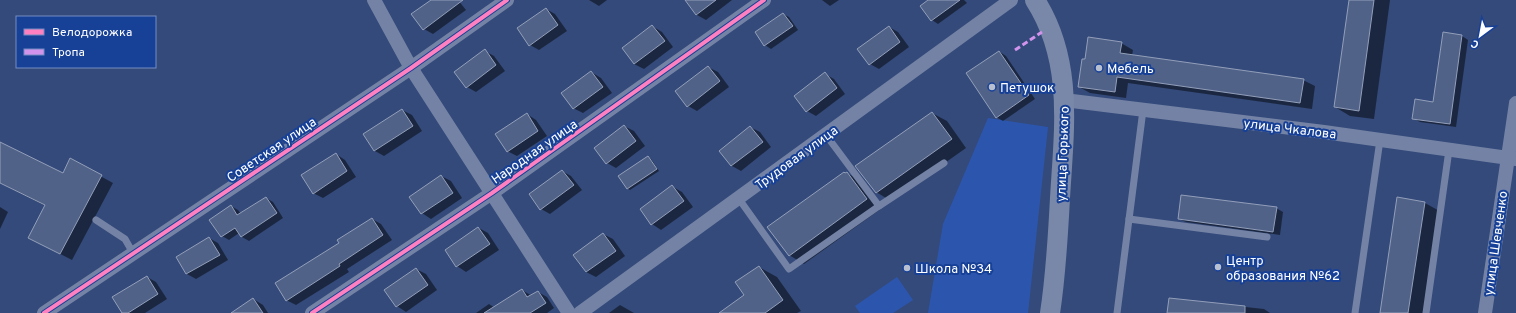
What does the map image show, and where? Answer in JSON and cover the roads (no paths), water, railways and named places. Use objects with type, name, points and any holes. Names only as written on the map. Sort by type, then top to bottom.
[{"type":"street","points":[[374,0],[410,68],[569,313]]},
{"type":"street","name":"Советская улица","points":[[44,313],[410,68],[507,0]]},
{"type":"street","name":"Народная улица","points":[[312,313],[492,193],[764,0]]},
{"type":"street","name":"Трудовая улица","points":[[580,313],[1011,0]]},
{"type":"street","name":"улица Горького","points":[[1035,0],[1055,41],[1063,79],[1064,125],[1058,226],[1050,313]]},
{"type":"street","name":"улица Чкалова","points":[[1064,100],[1512,158]]},
{"type":"street","name":"улица Шевченко","points":[[1485,313],[1512,158],[1516,102]]},
{"type":"lane","points":[[1117,313],[1143,110]]},
{"type":"lane","points":[[826,135],[879,206]]},
{"type":"lane","points":[[1354,313],[1380,140]]},
{"type":"lane","points":[[1426,313],[1450,150]]},
{"type":"lane","points":[[739,199],[789,269],[879,206],[944,164]]},
{"type":"lane","points":[[1129,219],[1268,237]]},
{"type":"lane","points":[[96,220],[125,239],[133,253]]},
{"type":"place","name":"Мебель","points":[[1099,68]]},
{"type":"place","name":"Петушок","points":[[992,87]]},
{"type":"place","name":"Центр образования №62","points":[[1218,267]]},
{"type":"place","name":"Школа №34","points":[[907,268]]}]
